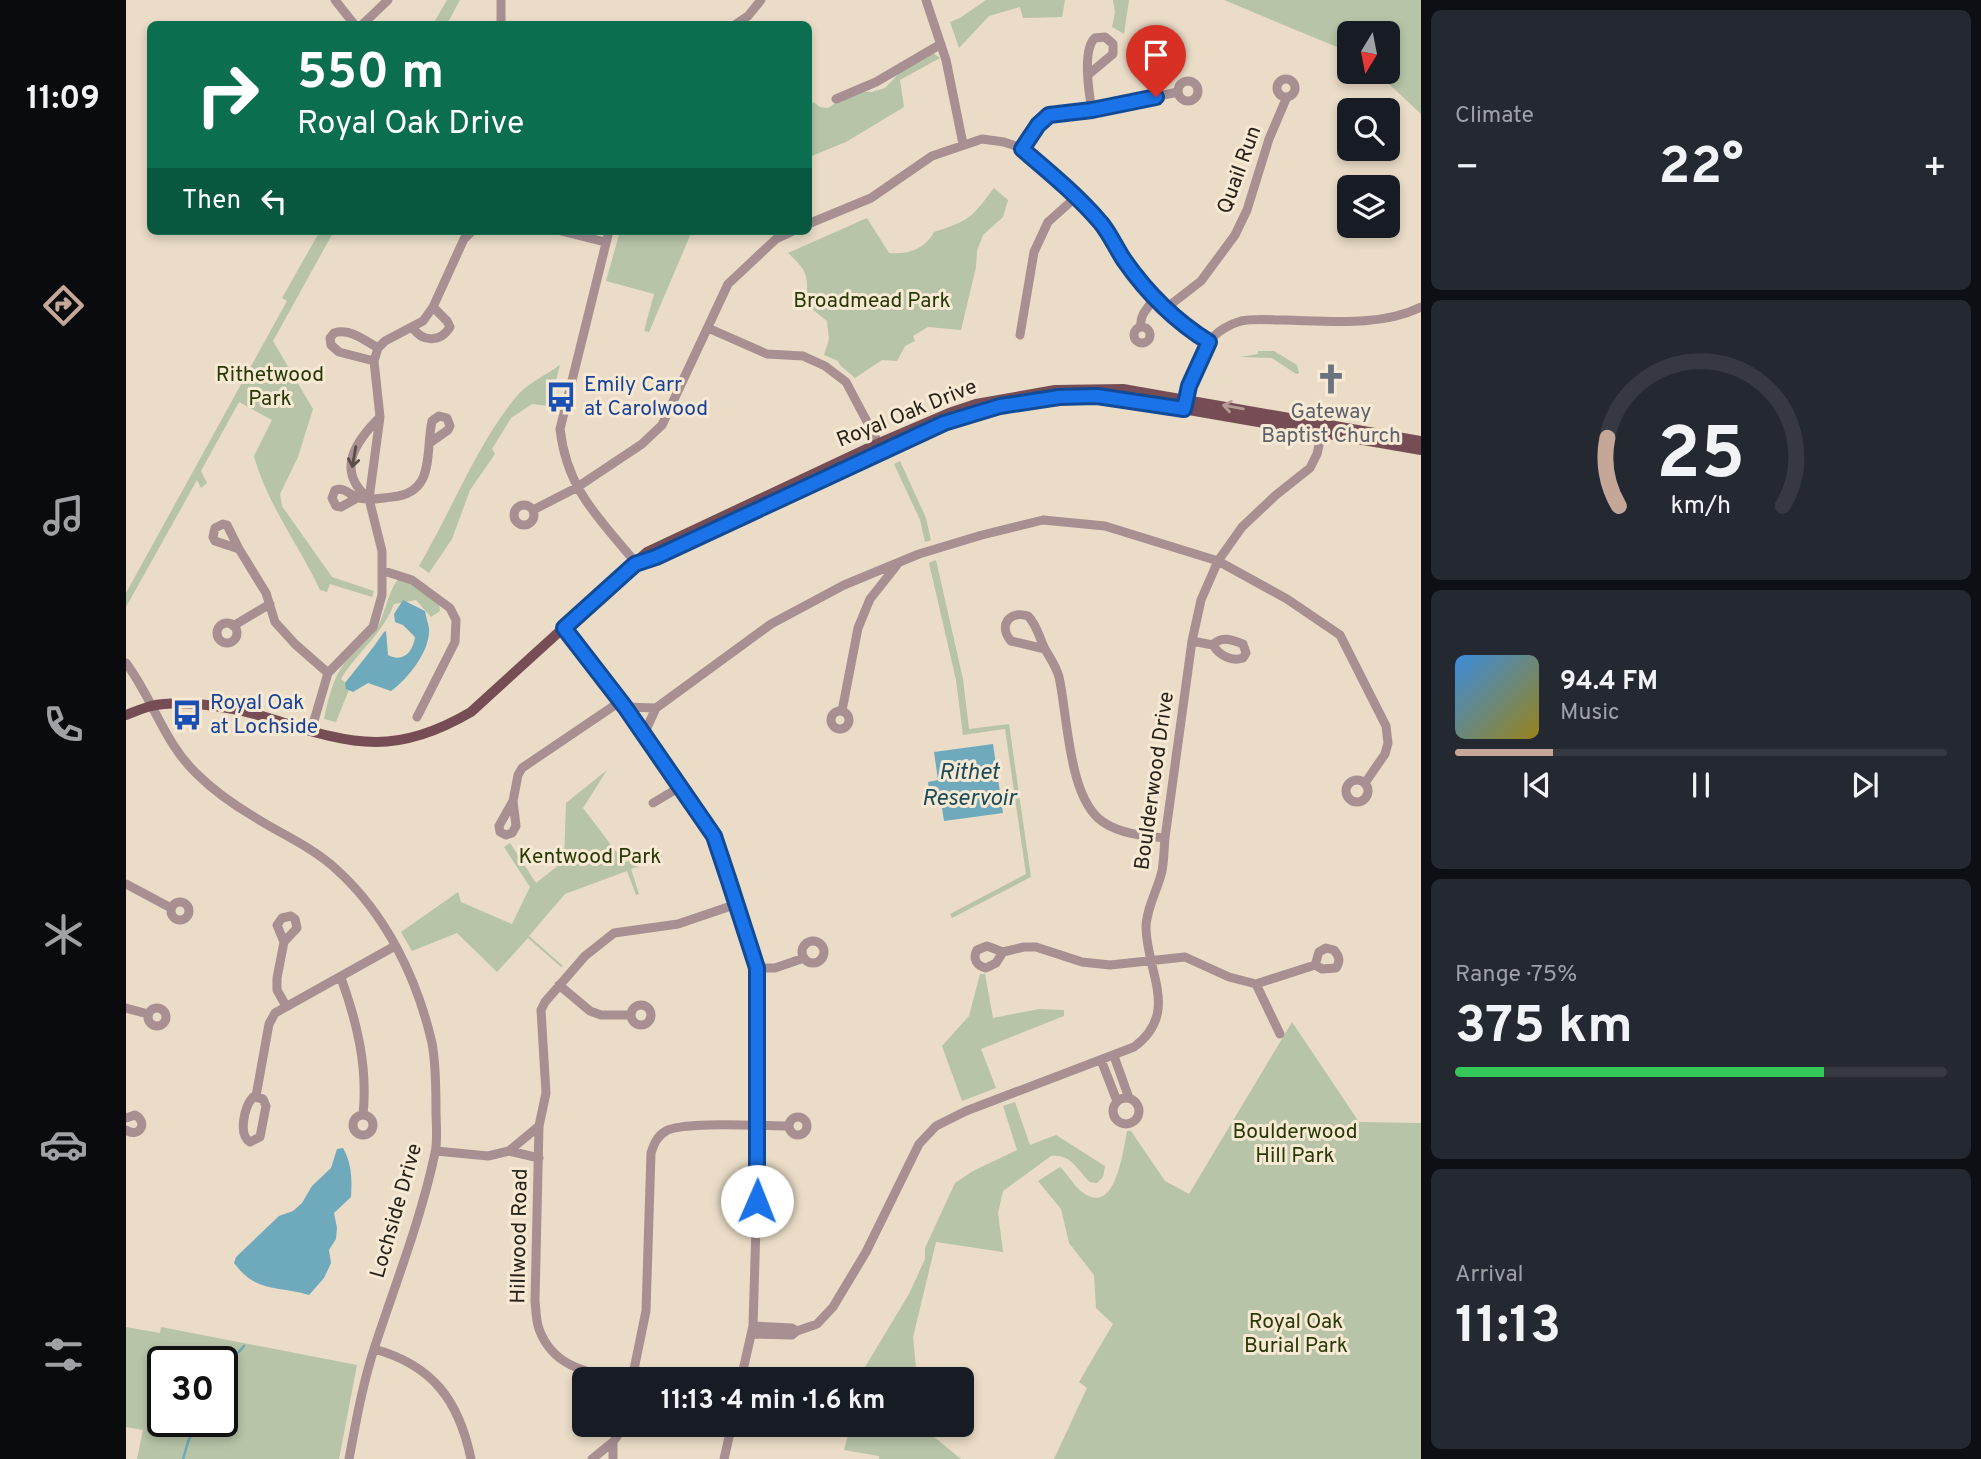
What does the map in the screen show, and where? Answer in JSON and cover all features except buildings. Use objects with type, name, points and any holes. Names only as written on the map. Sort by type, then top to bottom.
[{"type":"main road","name":"Royal Oak Drive","points":[[126,715],[152,706],[209,705],[260,715],[311,732],[351,740],[376,742],[425,735],[451,724],[491,696],[635,564],[656,557],[881,447],[944,423],[1000,406],[1097,396],[1185,404],[1323,428],[1421,441]]},
{"type":"main road","name":"Royal Oak Drive","points":[[1323,428],[1421,450]]},
{"type":"street","points":[[335,0],[352,21]]},
{"type":"street","points":[[366,21],[388,0]]},
{"type":"street","points":[[501,0],[501,21]]},
{"type":"street","points":[[740,21],[761,0]]},
{"type":"street","points":[[926,0],[955,98],[963,144]]},
{"type":"street","points":[[836,99],[876,82],[941,44]]},
{"type":"street","points":[[1089,74],[1092,110]]},
{"type":"street","points":[[1022,149],[1038,125],[1049,115],[1092,110],[1178,92]]},
{"type":"street","name":"Quail Run","points":[[1165,309],[1202,281],[1235,235],[1247,210],[1269,139],[1286,99]]},
{"type":"street","points":[[812,222],[871,198],[932,156],[982,139],[1004,142],[1022,149],[1076,197],[1103,225],[1125,262],[1165,309],[1180,324],[1209,342]]},
{"type":"street","points":[[1020,335],[1034,252],[1048,222],[1076,197]]},
{"type":"street","points":[[460,235],[464,239]]},
{"type":"street","points":[[311,732],[328,673],[373,627],[382,595],[384,571],[380,539],[369,499],[380,417],[374,361],[378,348],[385,341],[423,321],[433,307],[468,235]]},
{"type":"street","points":[[577,235],[606,242]]},
{"type":"street","points":[[607,235],[560,429],[565,459],[576,488],[635,564]]},
{"type":"street","points":[[533,510],[576,488],[642,444],[662,425],[728,284],[776,239],[784,235]]},
{"type":"street","points":[[1141,327],[1143,313],[1155,298]]},
{"type":"street","points":[[413,328],[426,339],[438,339],[446,334],[450,327],[433,307]]},
{"type":"street","points":[[1185,404],[1189,386],[1209,342],[1227,327],[1241,321],[1380,319],[1405,314],[1421,307]]},
{"type":"street","points":[[708,328],[766,354],[803,356],[825,366],[846,382],[881,447]]},
{"type":"street","points":[[374,361],[339,352],[331,345],[330,338],[341,331],[354,334],[378,348]]},
{"type":"street","points":[[369,499],[360,492],[351,463],[357,443],[380,417]]},
{"type":"street","name":"Boulderwood Drive","points":[[753,1330],[792,1328],[797,1331],[817,1324],[832,1307],[866,1252],[919,1144],[936,1126],[966,1111],[1114,1056],[1133,1047],[1152,1031],[1159,1007],[1146,927],[1163,869],[1196,613],[1218,561],[1242,527],[1310,468],[1317,454],[1323,428]]},
{"type":"street","points":[[357,498],[400,496],[413,492],[424,477],[431,442]]},
{"type":"street","points":[[644,734],[656,708],[771,624],[844,585],[919,554],[1042,520],[1105,526],[1218,561],[1287,599],[1340,635],[1386,726],[1388,743],[1385,754],[1365,783]]},
{"type":"street","points":[[239,549],[219,544],[213,537],[215,528],[227,525],[260,583],[275,622],[328,673]]},
{"type":"street","points":[[842,711],[858,628],[870,599],[898,564]]},
{"type":"street","points":[[384,571],[412,580],[450,608],[456,620],[455,642],[417,717]]},
{"type":"street","points":[[233,626],[270,604]]},
{"type":"street","points":[[1045,649],[1011,641],[1004,628],[1009,618],[1018,614],[1028,616],[1051,656],[1059,677],[1079,788],[1087,806],[1103,822],[1113,827],[1165,838]]},
{"type":"street","points":[[564,628],[623,704],[714,836],[757,968],[758,1126],[753,1330],[744,1367]]},
{"type":"street","points":[[1192,641],[1213,645]]},
{"type":"street","name":"Lochside Drive","points":[[126,663],[138,679],[178,754],[221,796],[258,820],[298,840],[336,869],[369,904],[416,985],[432,1045],[436,1151],[412,1235],[374,1349],[349,1459]]},
{"type":"street","points":[[513,801],[522,768],[623,704],[656,708]]},
{"type":"street","points":[[653,803],[680,787]]},
{"type":"street","points":[[126,884],[171,908]]},
{"type":"street","name":"Hillwood Road","points":[[573,1367],[550,1350],[538,1328],[535,1301],[539,1126],[546,1093],[541,1010],[585,956],[614,933],[678,924],[737,904]]},
{"type":"street","points":[[284,942],[277,990],[286,1006]]},
{"type":"street","points":[[256,1096],[263,1099],[266,1106],[260,1137],[250,1142],[246,1141],[242,1134],[248,1102],[256,1096],[269,1024],[275,1013],[395,946]]},
{"type":"street","points":[[1003,953],[1024,947],[1036,947],[1082,962],[1110,965],[1185,957],[1229,977],[1256,984],[1315,965]]},
{"type":"street","points":[[757,968],[775,968],[804,958]]},
{"type":"street","points":[[341,978],[356,1020],[360,1041],[364,1084],[363,1115]]},
{"type":"street","points":[[1256,984],[1280,1034]]},
{"type":"street","points":[[559,985],[590,1011],[601,1015],[631,1015]]},
{"type":"street","points":[[126,1008],[148,1014]]},
{"type":"street","points":[[1101,1060],[1117,1101],[1113,1109],[1115,1118],[1123,1124],[1132,1123],[1139,1111],[1136,1102],[1129,1098],[1114,1056]]},
{"type":"street","points":[[1117,1101],[1129,1098]]},
{"type":"street","points":[[126,1118],[135,1115],[141,1118],[143,1124],[136,1133],[126,1130]]},
{"type":"street","points":[[436,1151],[488,1156],[509,1151],[539,1126]]},
{"type":"street","points":[[634,1367],[646,1311],[651,1153],[655,1140],[667,1130],[687,1126],[789,1126]]},
{"type":"street","points":[[509,1151],[539,1158]]},
{"type":"street","points":[[374,1349],[406,1360],[427,1375],[446,1394],[456,1410],[466,1436],[471,1459]]},
{"type":"street","points":[[592,1459],[617,1437]]},
{"type":"street","points":[[724,1459],[729,1437]]},
{"type":"street","points":[[613,1442],[613,1459]]},
{"type":"green space","points":[[447,0],[460,0],[449,21],[435,21]]},
{"type":"green space","points":[[986,0],[1065,0],[1062,17],[1023,18],[1020,7],[989,16],[959,48],[950,22]]},
{"type":"green space","points":[[1113,0],[1129,0],[1124,34],[1112,27],[1115,12]]},
{"type":"green space","points":[[1224,0],[1421,0],[1421,114],[1389,84],[1400,84],[1400,21],[1337,21],[1337,47]]},
{"type":"green space","points":[[933,53],[940,58],[900,80],[904,107],[846,142],[812,156],[813,102],[828,108],[854,91],[872,92],[885,88],[907,65]]},
{"type":"green space","name":"Broadmead Park","points":[[994,188],[1008,200],[1003,217],[983,235],[977,251],[976,267],[961,330],[928,327],[913,336],[915,341],[905,346],[897,361],[882,360],[855,378],[838,361],[824,355],[829,339],[827,321],[807,305],[806,276],[788,253],[867,218],[889,253],[909,252],[926,243],[934,232],[969,217]]},
{"type":"green space","name":"Rithetwood Park","points":[[318,235],[332,235],[273,341],[313,409],[298,457],[280,494],[282,506],[332,577],[374,591],[372,597],[330,584],[327,592],[320,590],[275,508],[254,456],[272,420],[239,402],[201,471],[207,483],[201,488],[197,480],[126,607],[126,593],[287,301],[282,298]]},
{"type":"green space","points":[[619,235],[690,235],[649,332],[644,331],[654,294],[606,281]]},
{"type":"green space","points":[[1258,351],[1274,351],[1297,365],[1299,373],[1296,374],[1272,358],[1240,357],[1258,354]]},
{"type":"green space","points":[[560,365],[549,406],[532,404],[511,418],[492,449],[495,454],[470,490],[452,539],[429,573],[419,566],[488,436],[520,392]]},
{"type":"green space","points":[[900,461],[926,518],[931,540],[925,542],[920,520],[894,464]]},
{"type":"green space","points":[[936,560],[963,679],[969,729],[1009,724],[1031,877],[952,918],[950,914],[1026,874],[1005,729],[963,735],[956,680],[929,563]]},
{"type":"green space","points":[[399,579],[439,604],[440,611],[431,617],[416,600],[394,604],[383,625],[341,679],[350,687],[336,722],[324,719],[332,687],[339,672],[379,624],[393,587]]},
{"type":"green space","name":"Kentwood Park","points":[[607,770],[583,808],[624,862],[661,854],[662,857],[631,869],[639,894],[636,895],[627,871],[565,894],[529,936],[563,966],[528,938],[497,972],[457,933],[412,951],[401,932],[458,892],[461,902],[512,924],[530,887],[504,847],[510,843],[536,883],[564,861],[566,803]]},
{"type":"green space","points":[[980,974],[985,974],[993,1018],[1039,1009],[1064,1010],[1064,1016],[981,1049],[996,1088],[962,1101],[942,1046],[969,1016]]},
{"type":"green space","points":[[1292,1022],[1359,1122],[1421,1123],[1421,1459],[1054,1459],[1087,1388],[1079,1382],[1113,1324],[1096,1308],[1094,1275],[1069,1243],[1061,1209],[1038,1181],[1060,1167],[1082,1192],[1094,1198],[1103,1196],[1116,1178],[1127,1131],[1131,1131],[1165,1181],[1189,1194]]},
{"type":"green space","points":[[1015,1102],[1030,1145],[1056,1135],[1105,1166],[1103,1177],[1097,1183],[1090,1182],[1069,1160],[1051,1156],[1003,1191],[998,1213],[1003,1252],[936,1242],[913,1337],[916,1367],[865,1367],[909,1294],[925,1259],[925,1248],[955,1183],[973,1171],[1017,1150],[1003,1106]]},
{"type":"green space","points":[[126,1327],[160,1333],[161,1327],[357,1365],[339,1459],[137,1459],[143,1430],[126,1427]]},
{"type":"green space","points":[[848,1437],[934,1437],[961,1459],[879,1459],[879,1456],[844,1450]]},
{"type":"water","points":[[403,600],[425,611],[429,626],[429,637],[417,663],[391,691],[368,683],[353,692],[346,689],[345,683],[384,632],[386,631],[388,655],[398,658],[410,651],[415,637],[403,625],[395,622],[394,614]]},
{"type":"water","name":"Rithet Reservoir","points":[[993,744],[1003,813],[944,821],[940,795],[930,796],[928,782],[938,780],[934,752]]},
{"type":"water","points":[[343,1148],[351,1172],[351,1197],[334,1213],[336,1239],[329,1250],[331,1263],[324,1278],[309,1295],[268,1287],[251,1280],[234,1263],[236,1257],[279,1216],[293,1211],[302,1203],[312,1186],[331,1168],[337,1149]]},
{"type":"waterway","points":[[238,1353],[244,1346]]},
{"type":"waterway","points":[[183,1459],[190,1437]]},
{"type":"place","name":"Gateway Baptist Church","points":[[1331,379]]},
{"type":"place","name":"Emily Carr at Carolwood","points":[[561,397]]},
{"type":"place","name":"Royal Oak at Lochside","points":[[187,715]]},
{"type":"route","points":[[757,1201],[757,968],[714,836],[625,707],[564,628],[635,564],[656,557],[944,423],[1000,406],[1059,397],[1097,396],[1184,409],[1189,386],[1209,342],[1180,324],[1165,309],[1125,262],[1103,225],[1069,189],[1022,149],[1038,125],[1049,115],[1092,110],[1156,97]]},
{"type":"park label","name":"Boulderwood Hill Park","points":[[1295,1144]]},
{"type":"park label","name":"Royal Oak Burial Park","points":[[1296,1334]]}]
